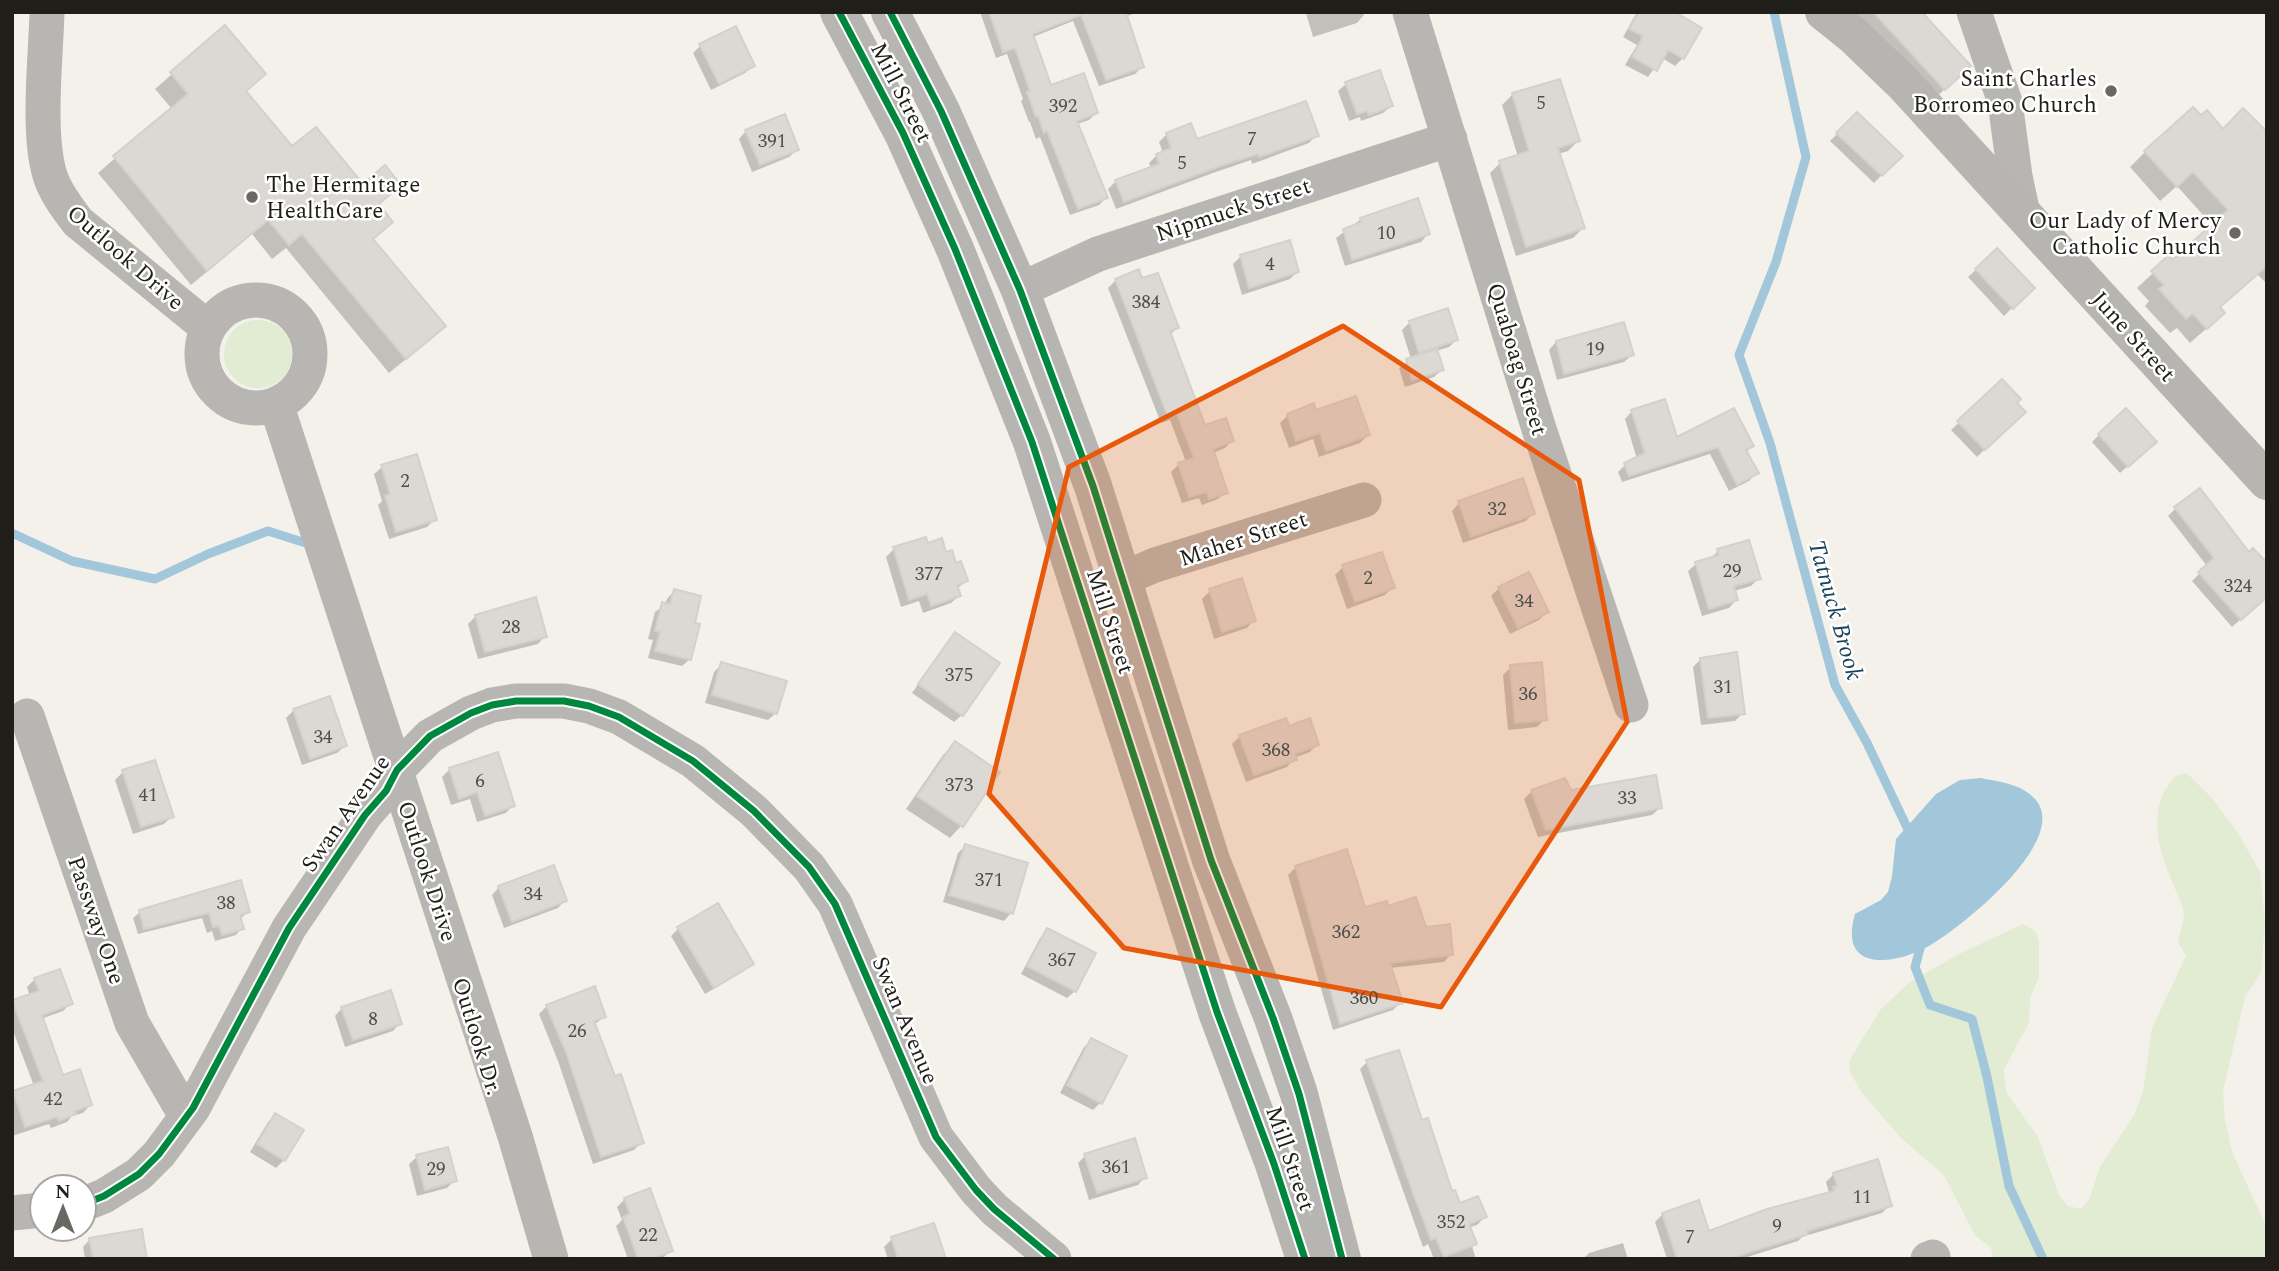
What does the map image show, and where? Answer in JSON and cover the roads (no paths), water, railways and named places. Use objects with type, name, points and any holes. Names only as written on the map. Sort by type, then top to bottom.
[{"type":"main road","name":"Mill Street","points":[[839,12],[903,134],[929,191],[995,346],[1032,442],[1217,1012],[1274,1164],[1305,1259]]},
{"type":"main road","name":"Mill Street","points":[[890,12],[941,111],[1020,290],[1093,486],[1211,860],[1273,1018],[1299,1094],[1342,1259]]},
{"type":"main road","name":"June Street","points":[[1824,12],[1886,65],[2267,481]]},
{"type":"street","name":"Outlook Drive","points":[[47,12],[44,139],[51,178],[61,200],[78,222],[208,328]]},
{"type":"street","name":"Quaboag Street","points":[[1410,12],[1539,429],[1631,705]]},
{"type":"street","points":[[1974,12],[2005,102],[2023,214]]},
{"type":"street","name":"Nipmuck Street","points":[[1020,290],[1098,254],[1450,139]]},
{"type":"street","points":[[248,301],[274,304],[294,317],[307,337],[309,361],[304,378],[294,393],[276,404],[254,408],[239,405],[216,391],[208,379],[202,357],[208,328],[223,311],[248,301]]},
{"type":"street","name":"Outlook Drive","points":[[276,404],[397,769],[515,1136],[551,1259]]},
{"type":"street","name":"Maher Street","points":[[1122,579],[1155,565],[1364,499]]},
{"type":"street","name":"Swan Avenue","points":[[98,1198],[139,1174],[159,1154],[186,1116],[289,928],[365,815],[386,791],[397,769],[430,736],[449,723],[492,705],[516,701],[564,701],[601,710],[637,726],[693,761],[754,811],[809,867],[835,904],[936,1138],[994,1209],[1054,1259]]},
{"type":"street","name":"Passway One","points":[[27,716],[132,1023],[186,1116]]},
{"type":"street","name":"Outlook Dr.","points":[[410,813],[546,1259]]},
{"type":"water","points":[[1981,778],[2017,787],[2035,799],[2042,816],[2038,837],[2026,859],[1986,902],[1929,946],[1900,958],[1885,960],[1861,955],[1854,946],[1852,933],[1855,914],[1881,900],[1888,892],[1896,839],[1936,794],[1960,780]]},
{"type":"waterway","name":"Tatnuck Brook","points":[[1774,12],[1806,157],[1776,262],[1739,355],[1770,443],[1835,685],[1867,743],[1912,838]]},
{"type":"waterway","points":[[12,533],[72,561],[155,579],[208,554],[268,531],[312,545]]},
{"type":"waterway","name":"Tatnuck Brook","points":[[1922,941],[1915,967],[1930,1005],[1972,1019],[2009,1186],[2043,1259]]},
{"type":"place","name":"Saint Charles Borromeo Church","points":[[2111,91]]},
{"type":"place","name":"The Hermitage HealthCare","points":[[252,197]]},
{"type":"place","name":"Our Lady of Mercy Catholic Church","points":[[2235,233]]}]
